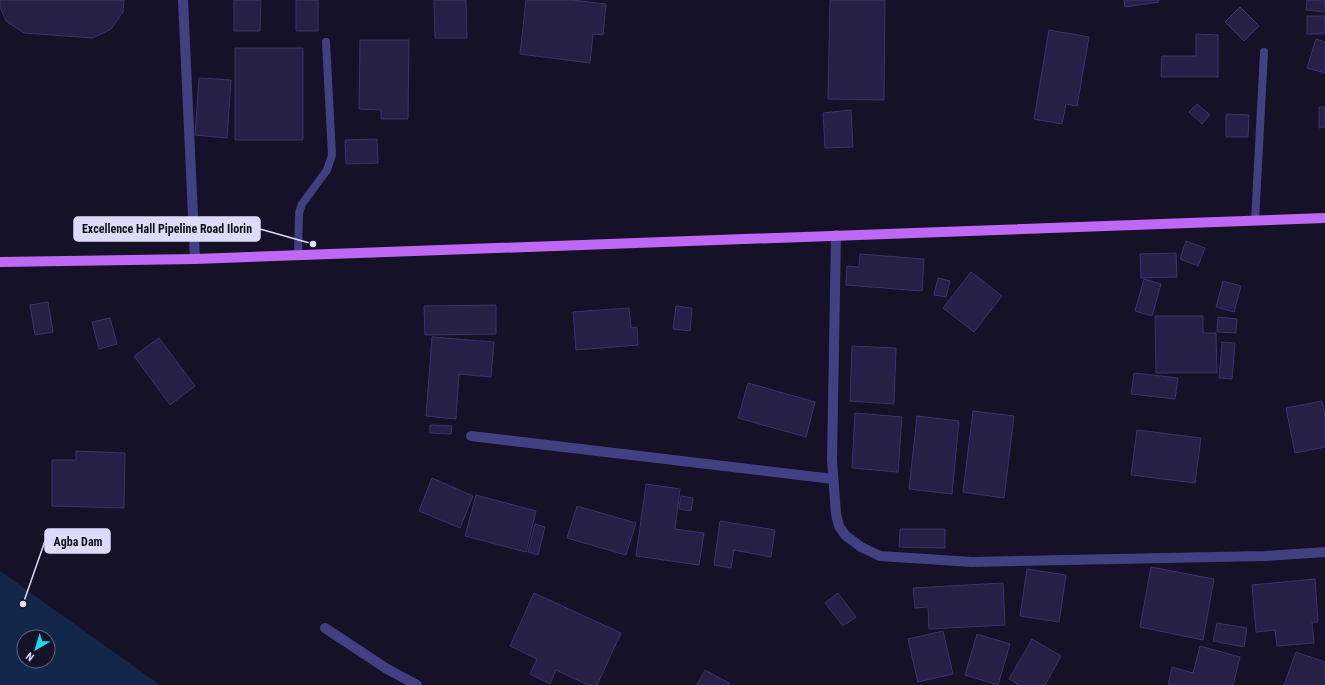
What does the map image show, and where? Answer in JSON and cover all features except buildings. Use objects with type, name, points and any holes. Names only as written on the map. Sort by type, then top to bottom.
[{"type":"main road","points":[[0,262],[196,259],[1325,218]]},
{"type":"street","points":[[183,0],[196,259]]},
{"type":"street","points":[[836,235],[832,460],[833,479],[836,514],[839,526],[845,535],[861,547],[880,556],[972,562],[1265,556],[1325,552]]},
{"type":"street","points":[[471,436],[833,479]]},
{"type":"street","points":[[325,628],[387,669],[417,685]]},
{"type":"lane","points":[[298,255],[299,213],[302,204],[327,170],[332,155],[326,42]]},
{"type":"lane","points":[[1255,221],[1264,52]]},
{"type":"water","points":[[0,571],[160,685],[0,685]]},
{"type":"place","name":"Excellence Hall Pipeline Road Ilorin","points":[[313,244]]},
{"type":"place","name":"Agba Dam","points":[[23,604]]}]
